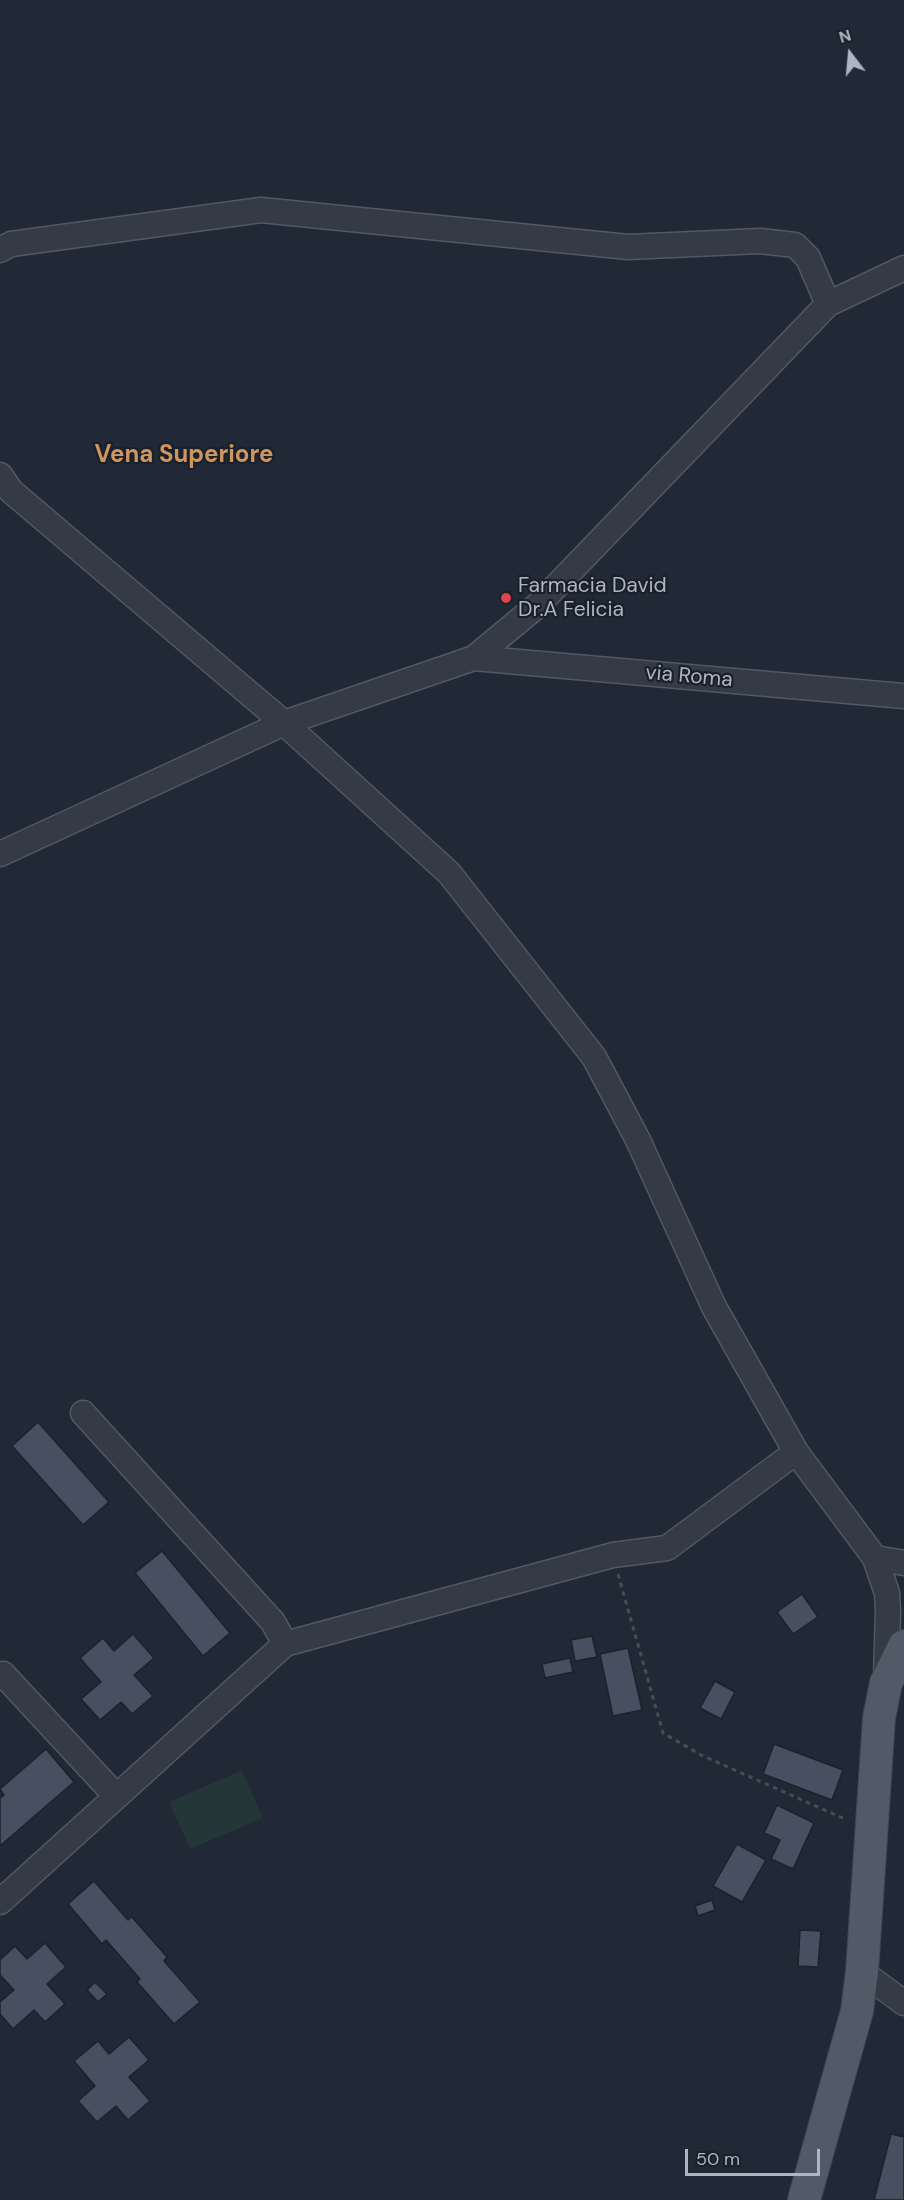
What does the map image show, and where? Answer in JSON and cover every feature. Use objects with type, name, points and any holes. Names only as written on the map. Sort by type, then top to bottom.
[{"type":"main road","points":[[804,2200],[857,2011],[873,1832],[879,1718],[886,1683],[904,1646]]},
{"type":"street","points":[[0,250],[11,244],[261,210],[628,247],[760,241],[795,245],[808,258],[828,304]]},
{"type":"street","points":[[0,854],[284,723],[474,658],[538,605],[828,304],[904,268]]},
{"type":"street","points":[[0,476],[11,491],[284,723],[449,873],[594,1057],[638,1140],[714,1307],[796,1452],[891,1566],[890,1584],[904,1592]]},
{"type":"street","name":"via Roma","points":[[474,658],[904,696]]},
{"type":"street","points":[[83,1413],[273,1622],[285,1644]]},
{"type":"street","points":[[0,1902],[285,1644],[613,1555],[667,1548],[796,1452]]},
{"type":"street","points":[[886,1683],[887,1593],[891,1566]]},
{"type":"street","points":[[3,1674],[116,1796]]},
{"type":"street","points":[[862,1972],[904,2003]]},
{"type":"path","points":[[613,1555],[663,1733],[700,1755],[873,1832]]},
{"type":"shaded area","points":[[242,1770],[263,1818],[190,1849],[169,1802]]},
{"type":"building","points":[[38,1422],[109,1502],[83,1525],[12,1446]]},
{"type":"building","points":[[162,1551],[230,1633],[203,1656],[135,1573]]},
{"type":"building","points":[[802,1594],[818,1617],[793,1634],[777,1612]]},
{"type":"building","points":[[133,1634],[154,1658],[134,1675],[153,1696],[132,1714],[121,1702],[100,1720],[81,1699],[101,1682],[80,1658],[103,1638],[114,1651]]},
{"type":"building","points":[[592,1636],[597,1657],[575,1661],[571,1640]]},
{"type":"building","points":[[628,1648],[642,1710],[613,1716],[600,1654]]},
{"type":"building","points":[[570,1658],[573,1672],[545,1678],[542,1664]]},
{"type":"building","points":[[715,1681],[735,1692],[721,1719],[700,1708]]},
{"type":"building","points":[[774,1744],[843,1770],[832,1800],[763,1774]]},
{"type":"building","points":[[46,1749],[74,1782],[0,1846],[0,1798],[4,1795],[0,1789]]},
{"type":"building","points":[[777,1805],[814,1823],[793,1869],[771,1859],[780,1840],[764,1833]]},
{"type":"building","points":[[737,1844],[766,1860],[742,1902],[713,1886]]},
{"type":"building","points":[[94,1881],[128,1920],[132,1917],[167,1957],[164,1961],[200,2002],[174,2024],[137,1982],[140,1979],[106,1940],[102,1944],[68,1904]]},
{"type":"building","points":[[712,1900],[715,1910],[698,1916],[695,1906]]},
{"type":"building","points":[[800,1930],[821,1931],[818,1967],[798,1966]]},
{"type":"building","points":[[45,1943],[66,1967],[47,1984],[65,2004],[45,2022],[34,2010],[13,2029],[0,2014],[0,2002],[14,1990],[0,1975],[0,1960],[15,1946],[27,1959]]},
{"type":"building","points":[[95,1982],[107,1994],[98,2002],[87,1990]]},
{"type":"building","points":[[129,2037],[149,2060],[129,2077],[150,2101],[128,2120],[116,2106],[97,2122],[78,2101],[95,2086],[74,2061],[98,2041],[109,2054]]},
{"type":"building","points":[[891,2134],[904,2137],[904,2200],[874,2200]]},
{"type":"place","name":"Farmacia David Dr.A Felicia","points":[[506,598]]},
{"type":"district","name":"Vena Superiore","points":[[184,456]]}]
